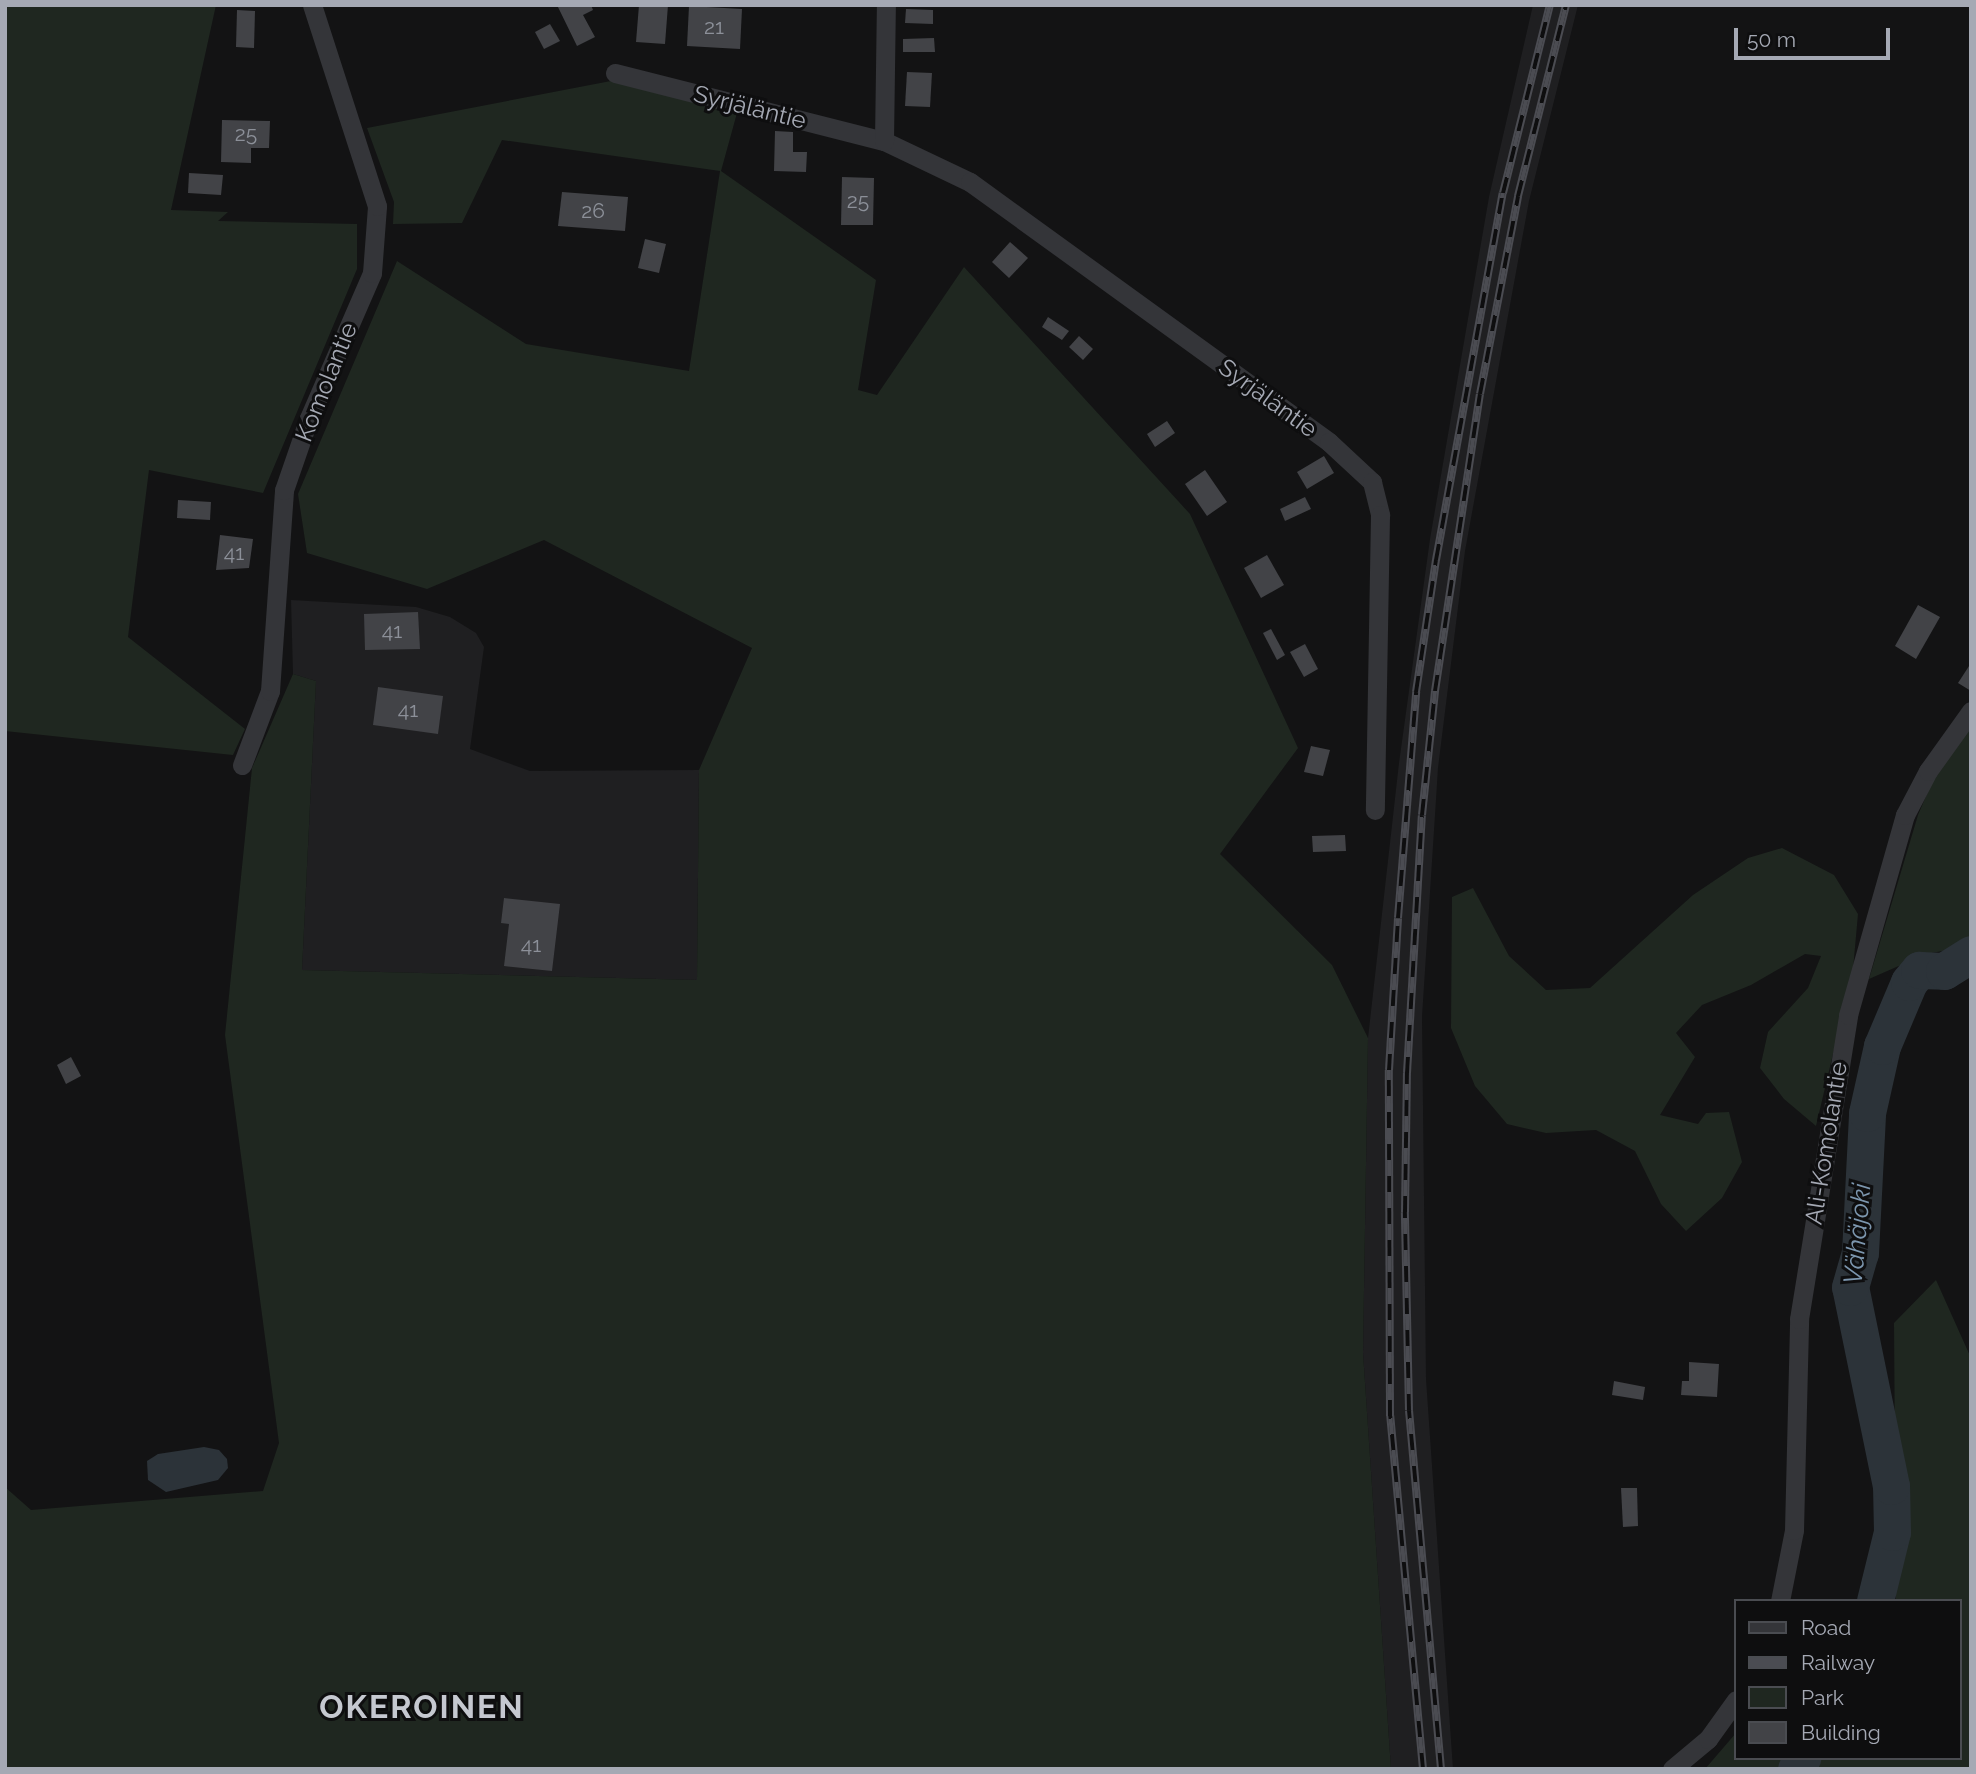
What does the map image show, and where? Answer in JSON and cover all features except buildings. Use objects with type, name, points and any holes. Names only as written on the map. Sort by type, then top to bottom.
[{"type":"street","name":"Komolantie","points":[[242,765],[270,691],[284,490],[309,418],[372,273],[377,206],[312,5]]},
{"type":"street","points":[[884,141],[886,5]]},
{"type":"street","name":"Syrjäläntie","points":[[615,73],[884,141],[970,182],[1329,442],[1372,482],[1380,515],[1375,810]]},
{"type":"street","name":"Ali-Komolantie","points":[[1780,1599],[1794,1530],[1799,1319],[1848,1015],[1905,815],[1928,771],[1971,711]]},
{"type":"street","points":[[1672,1769],[1708,1739],[1734,1703]]},
{"type":"shaded area","points":[[1533,5],[1578,5],[1529,201],[1465,551],[1438,768],[1422,1017],[1426,1379],[1453,1769],[1391,1769],[1363,1353],[1368,1038],[1399,763],[1430,539],[1489,197]]},
{"type":"shaded area","points":[[291,600],[416,607],[450,617],[476,633],[484,647],[470,749],[530,771],[699,770],[697,980],[302,970],[316,681],[293,674]]},
{"type":"shaded area","points":[[204,1447],[219,1450],[227,1459],[228,1468],[218,1480],[166,1492],[148,1480],[147,1461],[158,1454]]},
{"type":"green space","points":[[5,5],[216,5],[171,210],[228,212],[218,221],[357,224],[357,269],[263,493],[149,470],[128,637],[245,729],[233,755],[5,731]]},
{"type":"green space","points":[[616,80],[737,113],[721,171],[876,280],[858,390],[877,395],[964,267],[1190,514],[1298,748],[1220,854],[1332,965],[1368,1038],[1363,1353],[1391,1769],[5,1769],[5,1487],[31,1510],[263,1491],[279,1443],[225,1035],[252,768],[293,674],[316,681],[302,970],[697,980],[699,770],[752,648],[544,540],[427,589],[307,553],[298,494],[397,261],[526,344],[689,371],[720,171],[502,140],[462,223],[393,224],[394,202],[367,128]]},
{"type":"green space","points":[[1971,726],[1971,934],[1959,948],[1926,954],[1869,979],[1918,815],[1935,775]]},
{"type":"green space","points":[[1782,848],[1834,875],[1858,914],[1853,969],[1816,1126],[1784,1099],[1760,1068],[1768,1032],[1808,988],[1821,956],[1805,954],[1751,985],[1702,1005],[1676,1033],[1695,1057],[1660,1115],[1698,1124],[1706,1113],[1729,1112],[1742,1162],[1722,1198],[1686,1231],[1661,1204],[1635,1151],[1596,1130],[1546,1133],[1507,1124],[1475,1086],[1451,1028],[1452,897],[1473,888],[1509,956],[1546,990],[1590,988],[1693,895],[1748,858]]},
{"type":"green space","points":[[1936,1280],[1971,1358],[1971,1769],[1705,1769],[1734,1735],[1734,1760],[1962,1760],[1962,1599],[1896,1599],[1894,1323]]},
{"type":"waterway","name":"Vähäjoki","points":[[1875,1599],[1892,1532],[1891,1486],[1850,1287],[1860,1253],[1867,1113],[1882,1046],[1909,982],[1919,970],[1944,971],[1971,954]]},
{"type":"waterway","name":"Vähäjoki","points":[[1796,1769],[1801,1760]]},
{"type":"railway","points":[[1423,1769],[1390,1416],[1389,1070],[1398,918],[1416,692],[1436,560],[1503,193],[1550,5]]},
{"type":"railway","points":[[1441,1769],[1409,1410],[1405,1212],[1407,1073],[1422,815],[1435,691],[1480,394],[1518,196],[1566,5]]},
{"type":"district","name":"OKEROINEN","points":[[422,1707]]}]
